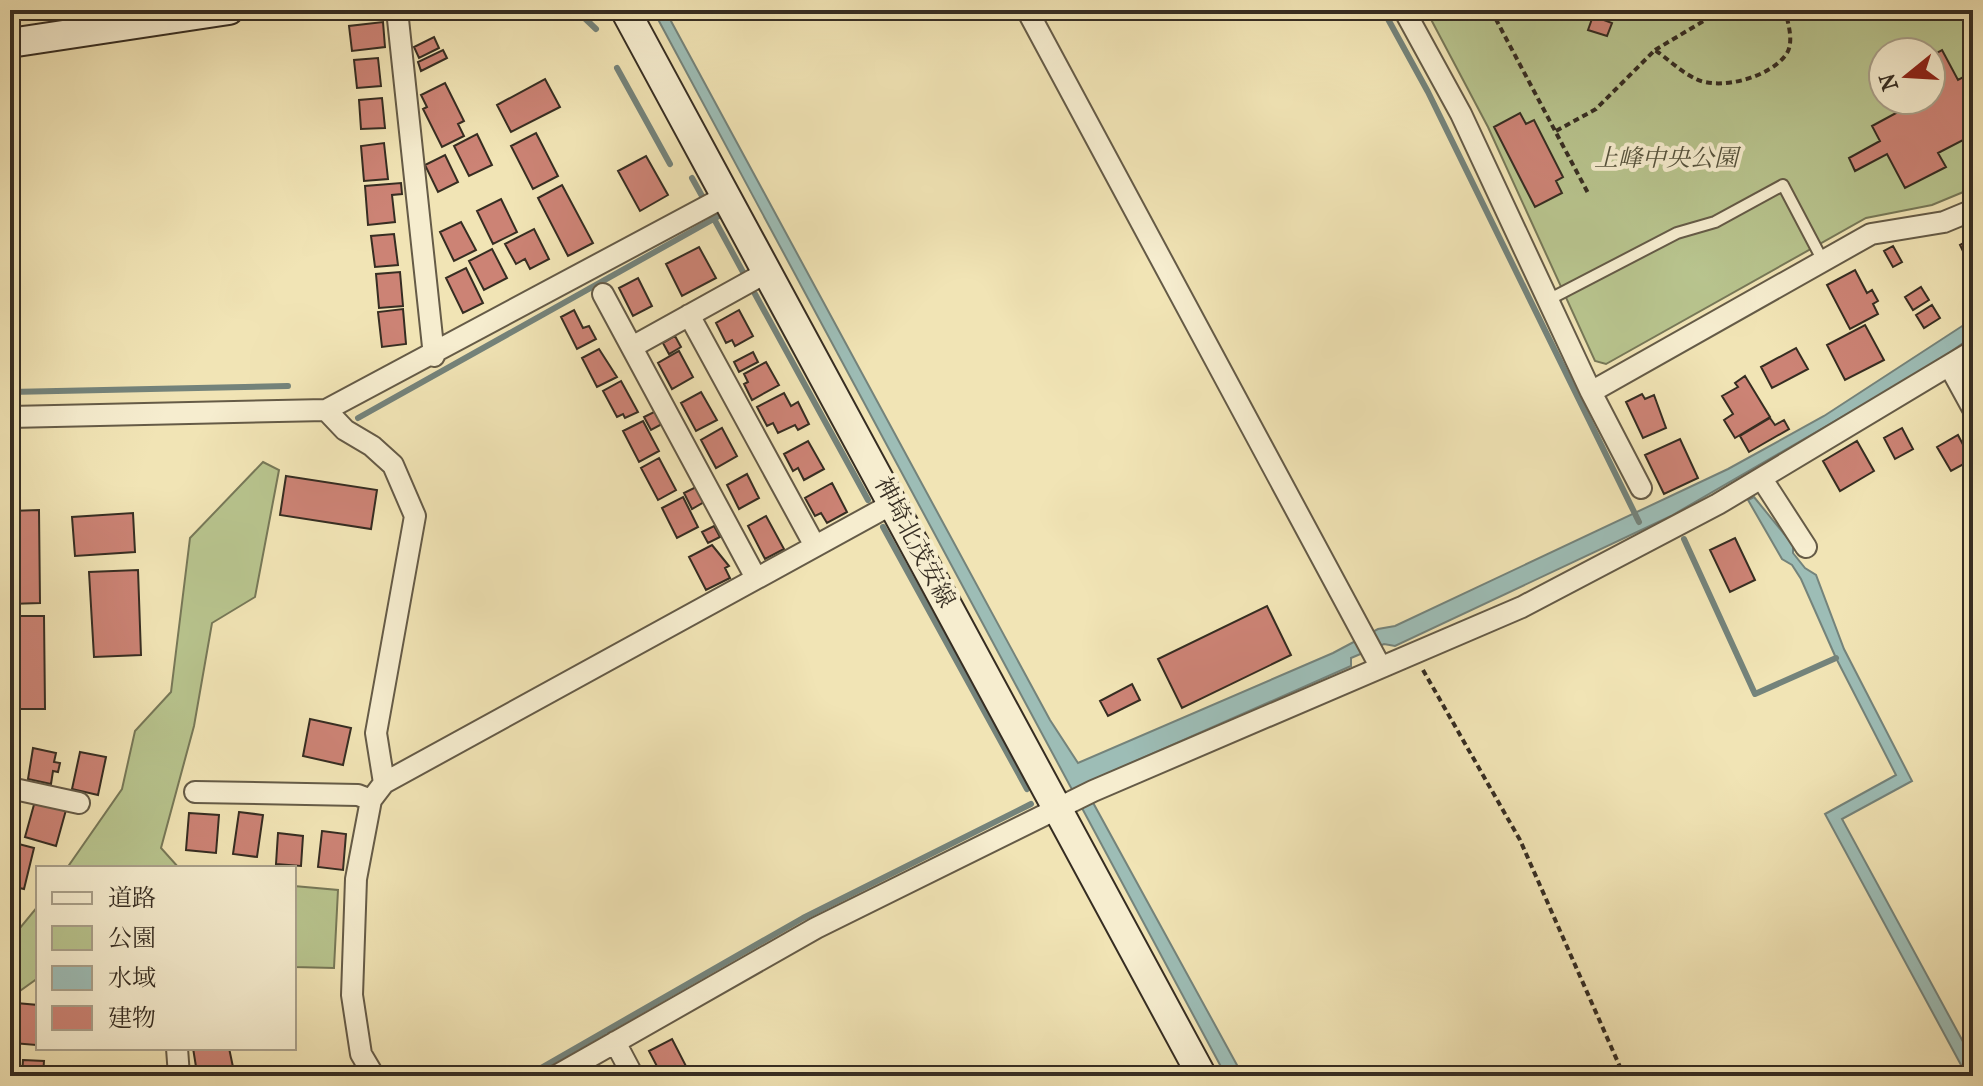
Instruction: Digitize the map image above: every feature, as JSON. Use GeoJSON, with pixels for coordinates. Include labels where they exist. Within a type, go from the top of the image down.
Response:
{"type":"FeatureCollection","features":[{"type":"Feature","properties":{"kind":"main road"},"geometry":{"type":"LineString","coordinates":[[10,43],[229,10]]}},
{"type":"Feature","properties":{"kind":"main road","name":"神埼北茂安線"},"geometry":{"type":"LineString","coordinates":[[625,10],[894,503],[1067,805],[1202,1076]]}},
{"type":"Feature","properties":{"kind":"street"},"geometry":{"type":"LineString","coordinates":[[397,10],[434,356]]}},
{"type":"Feature","properties":{"kind":"street"},"geometry":{"type":"LineString","coordinates":[[1027,10],[1380,666]]}},
{"type":"Feature","properties":{"kind":"street"},"geometry":{"type":"LineString","coordinates":[[1404,10],[1461,114],[1591,392],[1641,488]]}},
{"type":"Feature","properties":{"kind":"street"},"geometry":{"type":"LineString","coordinates":[[10,417],[326,410],[434,356],[728,195]]}},
{"type":"Feature","properties":{"kind":"street"},"geometry":{"type":"LineString","coordinates":[[1591,392],[1871,234],[1944,222],[1973,210]]}},
{"type":"Feature","properties":{"kind":"street"},"geometry":{"type":"LineString","coordinates":[[632,347],[769,271]]}},
{"type":"Feature","properties":{"kind":"street"},"geometry":{"type":"LineString","coordinates":[[603,294],[756,578]]}},
{"type":"Feature","properties":{"kind":"street"},"geometry":{"type":"LineString","coordinates":[[689,315],[815,546]]}},
{"type":"Feature","properties":{"kind":"street"},"geometry":{"type":"LineString","coordinates":[[556,1076],[816,928],[1093,791],[1522,607],[1762,479],[1973,351]]}},
{"type":"Feature","properties":{"kind":"street"},"geometry":{"type":"LineString","coordinates":[[1950,367],[1973,409]]}},
{"type":"Feature","properties":{"kind":"street"},"geometry":{"type":"LineString","coordinates":[[326,410],[345,430],[372,446],[393,465],[415,516],[376,733],[384,783]]}},
{"type":"Feature","properties":{"kind":"street"},"geometry":{"type":"LineString","coordinates":[[1762,479],[1806,547]]}},
{"type":"Feature","properties":{"kind":"street"},"geometry":{"type":"LineString","coordinates":[[374,1076],[361,1054],[352,995],[356,879],[371,800],[384,783],[894,503]]}},
{"type":"Feature","properties":{"kind":"street"},"geometry":{"type":"LineString","coordinates":[[10,788],[79,803]]}},
{"type":"Feature","properties":{"kind":"street"},"geometry":{"type":"LineString","coordinates":[[195,792],[358,795],[371,800]]}},
{"type":"Feature","properties":{"kind":"street"},"geometry":{"type":"LineString","coordinates":[[615,1042],[633,1076]]}},
{"type":"Feature","properties":{"kind":"street"},"geometry":{"type":"LineString","coordinates":[[177,1050],[179,1076]]}},
{"type":"Feature","properties":{"kind":"lane"},"geometry":{"type":"LineString","coordinates":[[1548,300],[1677,233],[1715,222],[1783,185],[1823,261]]}},
{"type":"Feature","properties":{"kind":"path"},"geometry":{"type":"LineString","coordinates":[[1491,10],[1588,193]]}},
{"type":"Feature","properties":{"kind":"path"},"geometry":{"type":"LineString","coordinates":[[1556,131],[1596,109],[1655,50],[1722,10]]}},
{"type":"Feature","properties":{"kind":"path"},"geometry":{"type":"LineString","coordinates":[[1655,50],[1697,80],[1724,84],[1762,72],[1787,53],[1791,40],[1785,10]]}},
{"type":"Feature","properties":{"kind":"path"},"geometry":{"type":"LineString","coordinates":[[1905,10],[1907,19]]}},
{"type":"Feature","properties":{"kind":"path"},"geometry":{"type":"LineString","coordinates":[[1413,653],[1520,840],[1624,1076]]}},
{"type":"Feature","properties":{"kind":"green space","name":"上峰中央公園"},"geometry":{"type":"Polygon","coordinates":[[[1426,10],[1973,10],[1973,188],[1932,205],[1866,218],[1606,364],[1595,361],[1488,127],[1426,10]]]}},
{"type":"Feature","properties":{"kind":"green space"},"geometry":{"type":"Polygon","coordinates":[[[263,462],[279,470],[255,597],[212,623],[194,726],[161,848],[177,866],[68,866],[122,789],[135,731],[171,692],[190,538],[263,462]]]}},
{"type":"Feature","properties":{"kind":"green space"},"geometry":{"type":"Polygon","coordinates":[[[296,886],[338,890],[334,968],[296,967],[296,886]]]}},
{"type":"Feature","properties":{"kind":"green space"},"geometry":{"type":"Polygon","coordinates":[[[36,908],[36,979],[10,998],[10,940],[36,908]]]}},
{"type":"Feature","properties":{"kind":"water"},"geometry":{"type":"Polygon","coordinates":[[[653,10],[665,10],[1050,720],[1078,763],[1333,653],[1378,629],[1395,626],[1728,469],[1824,416],[1973,319],[1973,336],[1932,365],[1671,516],[1395,646],[1384,644],[1351,658],[1351,666],[1086,783],[1085,788],[1243,1076],[1226,1076],[653,10]]]}},
{"type":"Feature","properties":{"kind":"water"},"geometry":{"type":"Polygon","coordinates":[[[1754,497],[1793,545],[1793,553],[1805,568],[1816,575],[1844,649],[1912,781],[1842,819],[1973,1060],[1973,1076],[1967,1076],[1825,814],[1896,775],[1836,658],[1801,579],[1792,565],[1782,559],[1748,500],[1754,497]]]}},
{"type":"Feature","properties":{"kind":"building"},"geometry":{"type":"Polygon","coordinates":[[[1593,16],[1612,23],[1607,36],[1588,30],[1593,16]]]}},
{"type":"Feature","properties":{"kind":"building"},"geometry":{"type":"Polygon","coordinates":[[[383,22],[385,47],[352,51],[349,26],[383,22]]]}},
{"type":"Feature","properties":{"kind":"building"},"geometry":{"type":"Polygon","coordinates":[[[434,37],[439,48],[419,58],[414,47],[434,37]]]}},
{"type":"Feature","properties":{"kind":"building"},"geometry":{"type":"Polygon","coordinates":[[[443,50],[447,58],[421,71],[418,62],[443,50]]]}},
{"type":"Feature","properties":{"kind":"building"},"geometry":{"type":"Polygon","coordinates":[[[378,58],[381,86],[357,88],[354,60],[378,58]]]}},
{"type":"Feature","properties":{"kind":"building"},"geometry":{"type":"Polygon","coordinates":[[[1947,59],[1958,80],[1973,72],[1973,135],[1938,153],[1946,167],[1905,188],[1887,154],[1855,171],[1849,158],[1880,141],[1872,126],[1890,116],[1947,116],[1947,59]]]}},
{"type":"Feature","properties":{"kind":"building"},"geometry":{"type":"Polygon","coordinates":[[[545,79],[560,107],[511,132],[497,105],[545,79]]]}},
{"type":"Feature","properties":{"kind":"building"},"geometry":{"type":"Polygon","coordinates":[[[445,83],[464,121],[458,124],[464,136],[442,147],[423,109],[427,107],[421,95],[445,83]]]}},
{"type":"Feature","properties":{"kind":"building"},"geometry":{"type":"Polygon","coordinates":[[[382,98],[385,128],[361,129],[359,100],[382,98]]]}},
{"type":"Feature","properties":{"kind":"building"},"geometry":{"type":"Polygon","coordinates":[[[1520,113],[1526,124],[1534,120],[1563,177],[1556,181],[1562,193],[1535,207],[1494,127],[1520,113]]]}},
{"type":"Feature","properties":{"kind":"building"},"geometry":{"type":"Polygon","coordinates":[[[536,133],[558,176],[533,189],[511,146],[536,133]]]}},
{"type":"Feature","properties":{"kind":"building"},"geometry":{"type":"Polygon","coordinates":[[[477,134],[492,165],[469,176],[454,146],[477,134]]]}},
{"type":"Feature","properties":{"kind":"building"},"geometry":{"type":"Polygon","coordinates":[[[384,143],[388,179],[364,181],[361,146],[384,143]]]}},
{"type":"Feature","properties":{"kind":"building"},"geometry":{"type":"Polygon","coordinates":[[[445,155],[458,182],[438,192],[425,165],[445,155]]]}},
{"type":"Feature","properties":{"kind":"building"},"geometry":{"type":"Polygon","coordinates":[[[646,156],[668,195],[640,211],[618,171],[646,156]]]}},
{"type":"Feature","properties":{"kind":"building"},"geometry":{"type":"Polygon","coordinates":[[[401,183],[402,194],[392,195],[395,222],[368,225],[365,186],[401,183]]]}},
{"type":"Feature","properties":{"kind":"building"},"geometry":{"type":"Polygon","coordinates":[[[562,185],[593,243],[568,256],[538,198],[562,185]]]}},
{"type":"Feature","properties":{"kind":"building"},"geometry":{"type":"Polygon","coordinates":[[[501,199],[517,232],[493,244],[477,211],[501,199]]]}},
{"type":"Feature","properties":{"kind":"building"},"geometry":{"type":"Polygon","coordinates":[[[461,222],[476,250],[454,261],[440,232],[461,222]]]}},
{"type":"Feature","properties":{"kind":"building"},"geometry":{"type":"Polygon","coordinates":[[[534,229],[549,259],[530,269],[525,259],[516,264],[505,244],[534,229]]]}},
{"type":"Feature","properties":{"kind":"building"},"geometry":{"type":"Polygon","coordinates":[[[394,234],[398,265],[375,267],[371,236],[394,234]]]}},
{"type":"Feature","properties":{"kind":"building"},"geometry":{"type":"Polygon","coordinates":[[[1973,238],[1973,272],[1960,245],[1973,238]]]}},
{"type":"Feature","properties":{"kind":"building"},"geometry":{"type":"Polygon","coordinates":[[[1893,246],[1902,262],[1893,267],[1884,251],[1893,246]]]}},
{"type":"Feature","properties":{"kind":"building"},"geometry":{"type":"Polygon","coordinates":[[[699,247],[716,278],[682,296],[666,264],[699,247]]]}},
{"type":"Feature","properties":{"kind":"building"},"geometry":{"type":"Polygon","coordinates":[[[492,249],[507,278],[484,290],[469,261],[492,249]]]}},
{"type":"Feature","properties":{"kind":"building"},"geometry":{"type":"Polygon","coordinates":[[[466,268],[483,303],[463,313],[446,278],[466,268]]]}},
{"type":"Feature","properties":{"kind":"building"},"geometry":{"type":"Polygon","coordinates":[[[1855,270],[1867,293],[1872,290],[1878,301],[1873,304],[1878,314],[1850,329],[1827,285],[1855,270]]]}},
{"type":"Feature","properties":{"kind":"building"},"geometry":{"type":"Polygon","coordinates":[[[400,272],[403,306],[379,308],[376,274],[400,272]]]}},
{"type":"Feature","properties":{"kind":"building"},"geometry":{"type":"Polygon","coordinates":[[[638,278],[652,306],[633,316],[619,288],[638,278]]]}},
{"type":"Feature","properties":{"kind":"building"},"geometry":{"type":"Polygon","coordinates":[[[1921,287],[1929,300],[1913,310],[1905,297],[1921,287]]]}},
{"type":"Feature","properties":{"kind":"building"},"geometry":{"type":"Polygon","coordinates":[[[1932,305],[1940,318],[1924,328],[1916,315],[1932,305]]]}},
{"type":"Feature","properties":{"kind":"building"},"geometry":{"type":"Polygon","coordinates":[[[403,309],[406,344],[382,347],[378,312],[403,309]]]}},
{"type":"Feature","properties":{"kind":"building"},"geometry":{"type":"Polygon","coordinates":[[[574,310],[583,328],[589,326],[596,339],[577,349],[561,317],[574,310]]]}},
{"type":"Feature","properties":{"kind":"building"},"geometry":{"type":"Polygon","coordinates":[[[739,310],[753,336],[735,346],[732,340],[726,343],[716,323],[739,310]]]}},
{"type":"Feature","properties":{"kind":"building"},"geometry":{"type":"Polygon","coordinates":[[[1865,325],[1884,360],[1845,380],[1827,345],[1865,325]]]}},
{"type":"Feature","properties":{"kind":"building"},"geometry":{"type":"Polygon","coordinates":[[[675,336],[681,347],[669,354],[663,343],[675,336]]]}},
{"type":"Feature","properties":{"kind":"building"},"geometry":{"type":"Polygon","coordinates":[[[1796,348],[1808,369],[1772,388],[1761,367],[1796,348]]]}},
{"type":"Feature","properties":{"kind":"building"},"geometry":{"type":"Polygon","coordinates":[[[599,349],[617,377],[597,387],[582,358],[599,349]]]}},
{"type":"Feature","properties":{"kind":"building"},"geometry":{"type":"Polygon","coordinates":[[[679,351],[693,377],[672,389],[658,363],[679,351]]]}},
{"type":"Feature","properties":{"kind":"building"},"geometry":{"type":"Polygon","coordinates":[[[753,352],[758,362],[739,372],[734,362],[753,352]]]}},
{"type":"Feature","properties":{"kind":"building"},"geometry":{"type":"Polygon","coordinates":[[[766,362],[779,385],[752,400],[744,384],[748,382],[744,374],[766,362]]]}},
{"type":"Feature","properties":{"kind":"building"},"geometry":{"type":"Polygon","coordinates":[[[1745,376],[1770,417],[1735,438],[1724,420],[1733,414],[1722,396],[1738,387],[1735,383],[1745,376]]]}},
{"type":"Feature","properties":{"kind":"building"},"geometry":{"type":"Polygon","coordinates":[[[621,381],[638,412],[625,418],[623,414],[617,417],[603,391],[621,381]]]}},
{"type":"Feature","properties":{"kind":"building"},"geometry":{"type":"Polygon","coordinates":[[[701,392],[717,420],[696,431],[681,403],[701,392]]]}},
{"type":"Feature","properties":{"kind":"building"},"geometry":{"type":"Polygon","coordinates":[[[784,393],[791,406],[798,402],[809,424],[798,430],[795,425],[778,433],[773,423],[767,426],[757,407],[784,393]]]}},
{"type":"Feature","properties":{"kind":"building"},"geometry":{"type":"Polygon","coordinates":[[[1642,394],[1645,399],[1654,395],[1666,428],[1643,438],[1626,402],[1642,394]]]}},
{"type":"Feature","properties":{"kind":"building"},"geometry":{"type":"Polygon","coordinates":[[[656,411],[662,424],[651,430],[644,417],[656,411]]]}},
{"type":"Feature","properties":{"kind":"building"},"geometry":{"type":"Polygon","coordinates":[[[1770,418],[1775,425],[1784,420],[1789,429],[1749,452],[1740,436],[1770,418]]]}},
{"type":"Feature","properties":{"kind":"building"},"geometry":{"type":"Polygon","coordinates":[[[643,421],[659,451],[639,462],[623,431],[643,421]]]}},
{"type":"Feature","properties":{"kind":"building"},"geometry":{"type":"Polygon","coordinates":[[[722,428],[737,456],[716,468],[701,440],[722,428]]]}},
{"type":"Feature","properties":{"kind":"building"},"geometry":{"type":"Polygon","coordinates":[[[1902,428],[1913,449],[1895,459],[1884,438],[1902,428]]]}},
{"type":"Feature","properties":{"kind":"building"},"geometry":{"type":"Polygon","coordinates":[[[1958,435],[1971,460],[1951,471],[1937,447],[1958,435]]]}},
{"type":"Feature","properties":{"kind":"building"},"geometry":{"type":"Polygon","coordinates":[[[1680,439],[1698,478],[1664,494],[1645,455],[1680,439]]]}},
{"type":"Feature","properties":{"kind":"building"},"geometry":{"type":"Polygon","coordinates":[[[808,441],[824,469],[804,480],[798,468],[793,471],[784,454],[808,441]]]}},
{"type":"Feature","properties":{"kind":"building"},"geometry":{"type":"Polygon","coordinates":[[[1857,441],[1874,471],[1840,491],[1823,461],[1857,441]]]}},
{"type":"Feature","properties":{"kind":"building"},"geometry":{"type":"Polygon","coordinates":[[[659,458],[676,490],[658,500],[641,468],[659,458]]]}},
{"type":"Feature","properties":{"kind":"building"},"geometry":{"type":"Polygon","coordinates":[[[747,474],[759,498],[739,509],[727,485],[747,474]]]}},
{"type":"Feature","properties":{"kind":"building"},"geometry":{"type":"Polygon","coordinates":[[[286,476],[377,490],[371,529],[280,515],[286,476]]]}},
{"type":"Feature","properties":{"kind":"building"},"geometry":{"type":"Polygon","coordinates":[[[832,483],[847,512],[827,523],[821,513],[815,516],[805,498],[832,483]]]}},
{"type":"Feature","properties":{"kind":"building"},"geometry":{"type":"Polygon","coordinates":[[[696,487],[704,502],[692,509],[684,493],[696,487]]]}},
{"type":"Feature","properties":{"kind":"building"},"geometry":{"type":"Polygon","coordinates":[[[683,497],[698,527],[677,538],[662,508],[683,497]]]}},
{"type":"Feature","properties":{"kind":"building"},"geometry":{"type":"Polygon","coordinates":[[[39,510],[40,603],[10,604],[10,511],[39,510]]]}},
{"type":"Feature","properties":{"kind":"building"},"geometry":{"type":"Polygon","coordinates":[[[133,513],[135,552],[75,556],[72,517],[133,513]]]}},
{"type":"Feature","properties":{"kind":"building"},"geometry":{"type":"Polygon","coordinates":[[[766,516],[784,549],[765,559],[748,526],[766,516]]]}},
{"type":"Feature","properties":{"kind":"building"},"geometry":{"type":"Polygon","coordinates":[[[714,526],[720,537],[708,543],[702,532],[714,526]]]}},
{"type":"Feature","properties":{"kind":"building"},"geometry":{"type":"Polygon","coordinates":[[[1735,538],[1755,580],[1730,592],[1710,550],[1735,538]]]}},
{"type":"Feature","properties":{"kind":"building"},"geometry":{"type":"Polygon","coordinates":[[[712,545],[729,566],[725,568],[730,578],[706,590],[689,557],[712,545]]]}},
{"type":"Feature","properties":{"kind":"building"},"geometry":{"type":"Polygon","coordinates":[[[138,570],[141,655],[94,657],[89,572],[138,570]]]}},
{"type":"Feature","properties":{"kind":"building"},"geometry":{"type":"Polygon","coordinates":[[[1267,606],[1291,655],[1182,708],[1158,659],[1267,606]]]}},
{"type":"Feature","properties":{"kind":"building"},"geometry":{"type":"Polygon","coordinates":[[[10,616],[44,616],[45,709],[10,709],[10,616]]]}},
{"type":"Feature","properties":{"kind":"building"},"geometry":{"type":"Polygon","coordinates":[[[1132,684],[1140,700],[1108,716],[1100,701],[1132,684]]]}},
{"type":"Feature","properties":{"kind":"building"},"geometry":{"type":"Polygon","coordinates":[[[310,719],[351,728],[343,765],[303,756],[310,719]]]}},
{"type":"Feature","properties":{"kind":"building"},"geometry":{"type":"Polygon","coordinates":[[[33,748],[56,753],[54,762],[60,763],[58,772],[53,771],[51,784],[28,779],[33,748]]]}},
{"type":"Feature","properties":{"kind":"building"},"geometry":{"type":"Polygon","coordinates":[[[80,752],[106,757],[98,795],[72,789],[80,752]]]}},
{"type":"Feature","properties":{"kind":"building"},"geometry":{"type":"Polygon","coordinates":[[[35,801],[66,810],[56,846],[25,837],[35,801]]]}},
{"type":"Feature","properties":{"kind":"building"},"geometry":{"type":"Polygon","coordinates":[[[239,812],[263,815],[257,857],[233,854],[239,812]]]}},
{"type":"Feature","properties":{"kind":"building"},"geometry":{"type":"Polygon","coordinates":[[[189,813],[219,815],[216,853],[186,850],[189,813]]]}},
{"type":"Feature","properties":{"kind":"building"},"geometry":{"type":"Polygon","coordinates":[[[322,831],[346,834],[343,870],[318,867],[322,831]]]}},
{"type":"Feature","properties":{"kind":"building"},"geometry":{"type":"Polygon","coordinates":[[[278,833],[303,836],[301,866],[276,864],[278,833]]]}},
{"type":"Feature","properties":{"kind":"building"},"geometry":{"type":"Polygon","coordinates":[[[11,842],[34,848],[24,889],[10,886],[11,842]]]}},
{"type":"Feature","properties":{"kind":"building"},"geometry":{"type":"Polygon","coordinates":[[[16,1003],[36,1005],[36,1045],[13,1043],[16,1003]]]}},
{"type":"Feature","properties":{"kind":"building"},"geometry":{"type":"Polygon","coordinates":[[[672,1039],[688,1070],[676,1076],[662,1076],[649,1051],[672,1039]]]}},
{"type":"Feature","properties":{"kind":"building"},"geometry":{"type":"Polygon","coordinates":[[[193,1050],[229,1050],[233,1067],[197,1073],[193,1050]]]}},
{"type":"Feature","properties":{"kind":"building"},"geometry":{"type":"Polygon","coordinates":[[[23,1060],[44,1061],[43,1076],[22,1076],[23,1060]]]}},
{"type":"Feature","properties":{"kind":"waterway"},"geometry":{"type":"LineString","coordinates":[[576,10],[596,29]]}},
{"type":"Feature","properties":{"kind":"waterway"},"geometry":{"type":"LineString","coordinates":[[1383,10],[1428,92],[1639,522]]}},
{"type":"Feature","properties":{"kind":"waterway"},"geometry":{"type":"LineString","coordinates":[[617,68],[670,164]]}},
{"type":"Feature","properties":{"kind":"waterway"},"geometry":{"type":"LineString","coordinates":[[692,178],[702,196]]}},
{"type":"Feature","properties":{"kind":"waterway"},"geometry":{"type":"LineString","coordinates":[[358,418],[719,216]]}},
{"type":"Feature","properties":{"kind":"waterway"},"geometry":{"type":"LineString","coordinates":[[713,217],[743,272]]}},
{"type":"Feature","properties":{"kind":"waterway"},"geometry":{"type":"LineString","coordinates":[[755,294],[868,500]]}},
{"type":"Feature","properties":{"kind":"waterway"},"geometry":{"type":"LineString","coordinates":[[10,392],[288,386]]}},
{"type":"Feature","properties":{"kind":"waterway"},"geometry":{"type":"LineString","coordinates":[[883,527],[1027,789]]}},
{"type":"Feature","properties":{"kind":"waterway"},"geometry":{"type":"LineString","coordinates":[[1684,539],[1755,694],[1836,658]]}},
{"type":"Feature","properties":{"kind":"waterway"},"geometry":{"type":"LineString","coordinates":[[527,1076],[803,918],[1031,804]]}}]}
